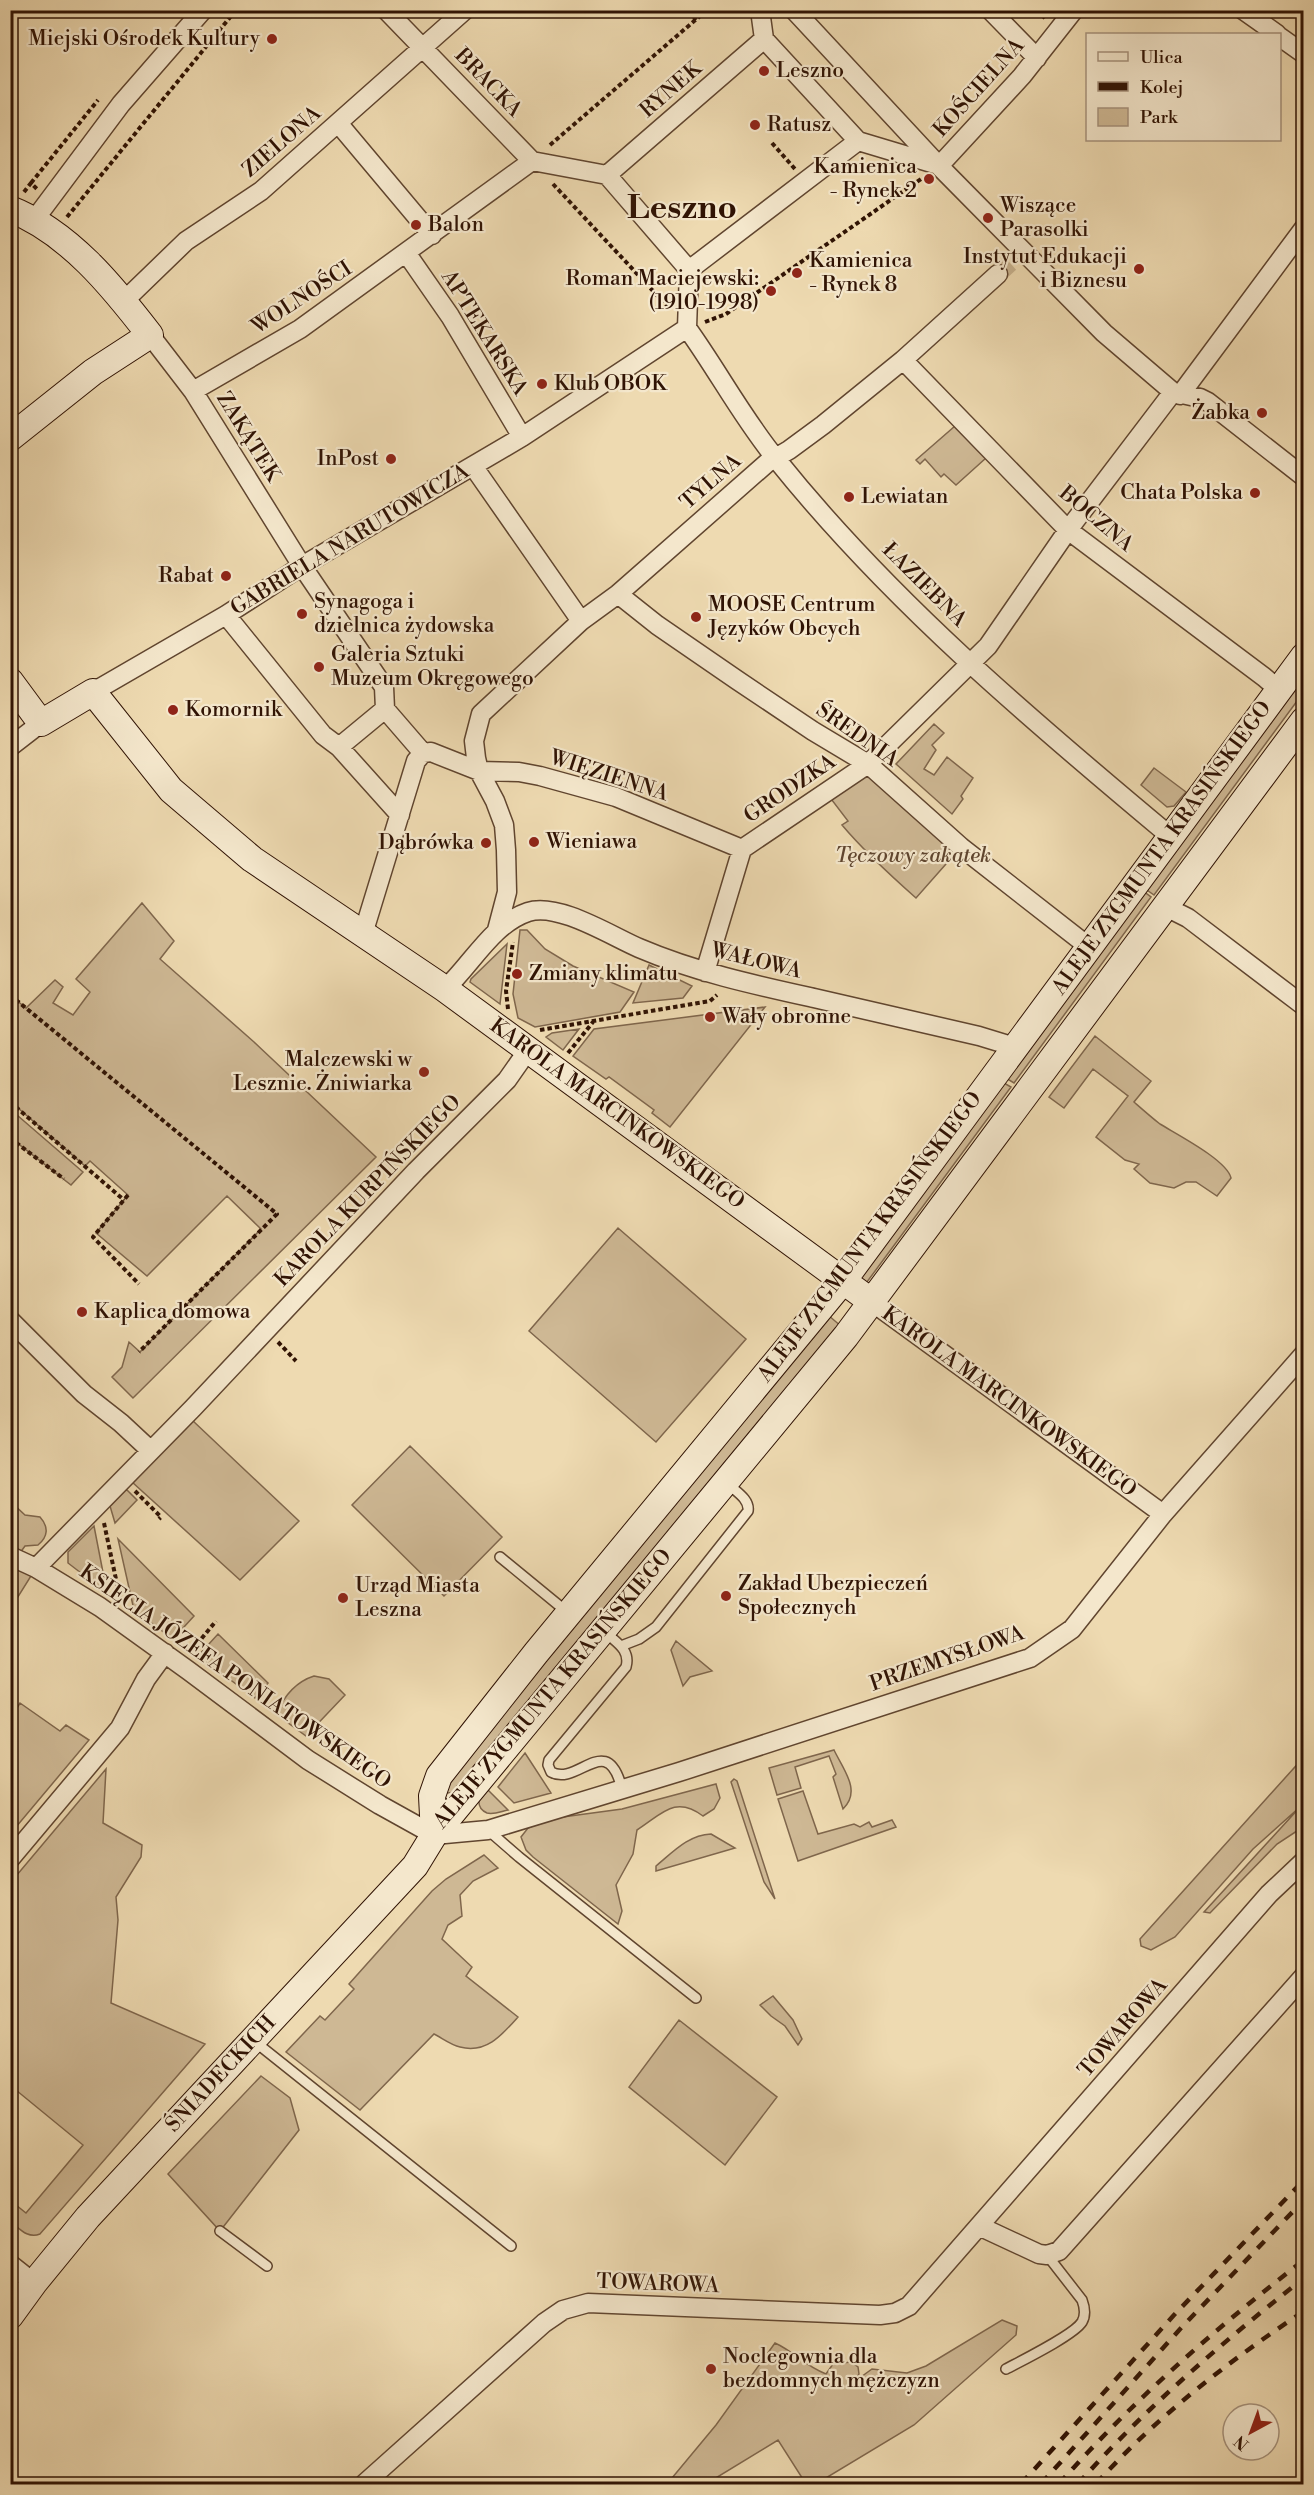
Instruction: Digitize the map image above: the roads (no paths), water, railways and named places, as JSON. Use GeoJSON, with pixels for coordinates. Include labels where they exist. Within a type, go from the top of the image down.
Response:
{"type":"FeatureCollection","features":[{"type":"Feature","properties":{"kind":"street"},"geometry":{"type":"LineString","coordinates":[[41,209],[121,104],[202,10]]}},
{"type":"Feature","properties":{"kind":"street","name":"BRACKA"},"geometry":{"type":"LineString","coordinates":[[386,10],[532,161]]}},
{"type":"Feature","properties":{"kind":"street","name":"ZIELONA"},"geometry":{"type":"LineString","coordinates":[[124,301],[186,241],[261,191],[424,49],[465,10]]}},
{"type":"Feature","properties":{"kind":"street"},"geometry":{"type":"LineString","coordinates":[[760,10],[764,39],[858,141],[939,166]]}},
{"type":"Feature","properties":{"kind":"street"},"geometry":{"type":"LineString","coordinates":[[794,10],[939,166],[1010,263],[1104,333],[1177,393],[1195,396],[1208,402],[1304,477]]}},
{"type":"Feature","properties":{"kind":"street"},"geometry":{"type":"LineString","coordinates":[[990,10],[1037,58]]}},
{"type":"Feature","properties":{"kind":"street","name":"KOŚCIELNA"},"geometry":{"type":"LineString","coordinates":[[939,166],[1022,76],[1074,10]]}},
{"type":"Feature","properties":{"kind":"street"},"geometry":{"type":"LineString","coordinates":[[1243,10],[1274,33]]}},
{"type":"Feature","properties":{"kind":"street"},"geometry":{"type":"LineString","coordinates":[[1281,38],[1304,54]]}},
{"type":"Feature","properties":{"kind":"street","name":"RYNEK"},"geometry":{"type":"LineString","coordinates":[[607,175],[764,39]]}},
{"type":"Feature","properties":{"kind":"street"},"geometry":{"type":"LineString","coordinates":[[338,123],[432,235]]}},
{"type":"Feature","properties":{"kind":"street"},"geometry":{"type":"LineString","coordinates":[[689,270],[858,141]]}},
{"type":"Feature","properties":{"kind":"street"},"geometry":{"type":"LineString","coordinates":[[532,161],[607,175],[689,270],[687,328]]}},
{"type":"Feature","properties":{"kind":"street","name":"WOLNOŚCI"},"geometry":{"type":"LineString","coordinates":[[193,391],[300,329],[407,254],[532,161]]}},
{"type":"Feature","properties":{"kind":"street"},"geometry":{"type":"LineString","coordinates":[[10,438],[93,372],[150,335],[111,284],[91,266],[41,209],[15,203]]}},
{"type":"Feature","properties":{"kind":"street","name":"GRODZKA"},"geometry":{"type":"LineString","coordinates":[[705,972],[742,849],[868,764],[988,646],[1068,530],[1158,412],[1207,361],[1304,228]]}},
{"type":"Feature","properties":{"kind":"street","name":"APTEKARSKA"},"geometry":{"type":"LineString","coordinates":[[407,254],[462,333],[522,437]]}},
{"type":"Feature","properties":{"kind":"street","name":"TYLNA"},"geometry":{"type":"LineString","coordinates":[[474,741],[482,714],[581,621],[618,594],[775,458],[823,425],[903,360],[1010,263]]}},
{"type":"Feature","properties":{"kind":"street","name":"GABRIELA NARUTOWICZA"},"geometry":{"type":"LineString","coordinates":[[10,747],[41,723],[522,437],[687,328]]}},
{"type":"Feature","properties":{"kind":"street","name":"ŁAZIEBNA"},"geometry":{"type":"LineString","coordinates":[[687,328],[775,458],[904,600],[997,688],[1170,836]]}},
{"type":"Feature","properties":{"kind":"street","name":"ZAKĄTEK"},"geometry":{"type":"LineString","coordinates":[[150,335],[193,391],[302,566],[384,687],[385,709]]}},
{"type":"Feature","properties":{"kind":"street","name":"BOCZNA"},"geometry":{"type":"LineString","coordinates":[[903,360],[1068,530],[1264,677],[1278,690]]}},
{"type":"Feature","properties":{"kind":"street"},"geometry":{"type":"LineString","coordinates":[[473,466],[581,621]]}},
{"type":"Feature","properties":{"kind":"street","name":"ŚREDNIA"},"geometry":{"type":"LineString","coordinates":[[618,594],[657,625],[737,680],[813,731],[868,764],[956,842],[1089,947]]}},
{"type":"Feature","properties":{"kind":"street"},"geometry":{"type":"LineString","coordinates":[[226,615],[322,735],[339,747],[400,815]]}},
{"type":"Feature","properties":{"kind":"street","name":"ALEJE ZYGMUNTA KRASIŃSKIEGO"},"geometry":{"type":"LineString","coordinates":[[434,1835],[432,1797],[439,1776],[569,1613],[843,1281],[1304,656]]}},
{"type":"Feature","properties":{"kind":"street"},"geometry":{"type":"LineString","coordinates":[[10,681],[41,723]]}},
{"type":"Feature","properties":{"kind":"street","name":"KAROLA MARCINKOWSKIEGO"},"geometry":{"type":"LineString","coordinates":[[93,692],[171,790],[252,859],[445,989],[529,1041],[843,1281],[1163,1514]]}},
{"type":"Feature","properties":{"kind":"street"},"geometry":{"type":"LineString","coordinates":[[339,747],[385,709],[423,753],[416,761],[363,934]]}},
{"type":"Feature","properties":{"kind":"street","name":"ALEJE ZYGMUNTA KRASIŃSKIEGO"},"geometry":{"type":"LineString","coordinates":[[434,1835],[872,1302],[1304,720]]}},
{"type":"Feature","properties":{"kind":"street","name":"WAŁOWA"},"geometry":{"type":"LineString","coordinates":[[474,741],[479,771],[495,801],[504,825],[507,892],[497,930]]}},
{"type":"Feature","properties":{"kind":"street","name":"WIĘZIENNA"},"geometry":{"type":"LineString","coordinates":[[423,753],[431,752],[479,771],[519,772],[571,783],[616,797],[742,849]]}},
{"type":"Feature","properties":{"kind":"street"},"geometry":{"type":"LineString","coordinates":[[1135,884],[1166,907],[1188,918],[1304,1006]]}},
{"type":"Feature","properties":{"kind":"street","name":"WAŁOWA"},"geometry":{"type":"LineString","coordinates":[[445,989],[463,972],[497,930],[529,912],[553,911],[640,948],[705,972],[979,1036],[1015,1047]]}},
{"type":"Feature","properties":{"kind":"street","name":"KAROLA KURPIŃSKIEGO"},"geometry":{"type":"LineString","coordinates":[[36,1568],[507,1080],[529,1041]]}},
{"type":"Feature","properties":{"kind":"street"},"geometry":{"type":"LineString","coordinates":[[991,1079],[1021,1100]]}},
{"type":"Feature","properties":{"kind":"street"},"geometry":{"type":"LineString","coordinates":[[10,1320],[84,1394],[122,1423],[150,1450]]}},
{"type":"Feature","properties":{"kind":"street","name":"PRZEMYSŁOWA"},"geometry":{"type":"LineString","coordinates":[[434,1835],[488,1830],[1030,1658],[1072,1629],[1163,1514],[1304,1354]]}},
{"type":"Feature","properties":{"kind":"street","name":"KSIĘCIA JÓZEFA PONIATOWSKIEGO"},"geometry":{"type":"LineString","coordinates":[[12,1560],[36,1568],[126,1625],[308,1760],[380,1805],[434,1835]]}},
{"type":"Feature","properties":{"kind":"street"},"geometry":{"type":"LineString","coordinates":[[10,1859],[120,1728],[146,1679],[165,1653]]}},
{"type":"Feature","properties":{"kind":"street","name":"ŚNIADECKICH"},"geometry":{"type":"LineString","coordinates":[[10,2316],[88,2217],[416,1866],[434,1835]]}},
{"type":"Feature","properties":{"kind":"street","name":"TOWAROWA"},"geometry":{"type":"LineString","coordinates":[[364,2484],[544,2323],[563,2310],[588,2303],[880,2315],[895,2313],[909,2306],[981,2227],[1262,1902],[1304,1861]]}},
{"type":"Feature","properties":{"kind":"street"},"geometry":{"type":"LineString","coordinates":[[981,2227],[1039,2254],[1047,2255],[1059,2251],[1304,1976]]}},
{"type":"Feature","properties":{"kind":"street"},"geometry":{"type":"LineString","coordinates":[[10,2264],[34,2283]]}},
{"type":"Feature","properties":{"kind":"lane"},"geometry":{"type":"LineString","coordinates":[[621,1646],[639,1639],[656,1627],[749,1509],[746,1501],[725,1482]]}},
{"type":"Feature","properties":{"kind":"lane"},"geometry":{"type":"LineString","coordinates":[[500,1557],[569,1613]]}},
{"type":"Feature","properties":{"kind":"lane"},"geometry":{"type":"LineString","coordinates":[[602,1630],[621,1646],[627,1656],[626,1667],[549,1760],[548,1765],[551,1772],[559,1775],[598,1762],[608,1763],[616,1769],[622,1789]]}},
{"type":"Feature","properties":{"kind":"lane"},"geometry":{"type":"LineString","coordinates":[[488,1830],[696,1998]]}},
{"type":"Feature","properties":{"kind":"lane"},"geometry":{"type":"LineString","coordinates":[[252,2040],[511,2246]]}},
{"type":"Feature","properties":{"kind":"lane"},"geometry":{"type":"LineString","coordinates":[[220,2231],[267,2266]]}},
{"type":"Feature","properties":{"kind":"lane"},"geometry":{"type":"LineString","coordinates":[[1006,2369],[1071,2332],[1082,2322],[1084,2307],[1082,2300],[1047,2255]]}},
{"type":"Feature","properties":{"kind":"tunnel"},"geometry":{"type":"LineString","coordinates":[[998,274],[1010,263]]}},
{"type":"Feature","properties":{"kind":"railway"},"geometry":{"type":"LineString","coordinates":[[1021,2484],[1174,2315],[1304,2180]]}},
{"type":"Feature","properties":{"kind":"railway"},"geometry":{"type":"LineString","coordinates":[[1041,2484],[1181,2328],[1304,2200]]}},
{"type":"Feature","properties":{"kind":"railway"},"geometry":{"type":"LineString","coordinates":[[1059,2484],[1087,2453],[1176,2366],[1304,2260]]}},
{"type":"Feature","properties":{"kind":"railway"},"geometry":{"type":"LineString","coordinates":[[1078,2484],[1130,2429],[1186,2376],[1304,2278]]}},
{"type":"Feature","properties":{"kind":"railway"},"geometry":{"type":"LineString","coordinates":[[1096,2484],[1143,2436],[1194,2391],[1304,2311]]}},
{"type":"Feature","properties":{"kind":"place","name":"Miejski Ośrodek Kultury"},"geometry":{"type":"Point","coordinates":[272,39]}},
{"type":"Feature","properties":{"kind":"place","name":"Leszno"},"geometry":{"type":"Point","coordinates":[764,71]}},
{"type":"Feature","properties":{"kind":"place","name":"Ratusz"},"geometry":{"type":"Point","coordinates":[755,125]}},
{"type":"Feature","properties":{"kind":"place","name":"Kamienica - Rynek 2"},"geometry":{"type":"Point","coordinates":[929,179]}},
{"type":"Feature","properties":{"kind":"place","name":"Wiszące Parasolki"},"geometry":{"type":"Point","coordinates":[988,218]}},
{"type":"Feature","properties":{"kind":"place","name":"Balon"},"geometry":{"type":"Point","coordinates":[416,225]}},
{"type":"Feature","properties":{"kind":"place","name":"Instytut Edukacji i Biznesu"},"geometry":{"type":"Point","coordinates":[1139,269]}},
{"type":"Feature","properties":{"kind":"place","name":"Kamienica - Rynek 8"},"geometry":{"type":"Point","coordinates":[797,273]}},
{"type":"Feature","properties":{"kind":"place","name":"Roman Maciejewski: (1910-1998)"},"geometry":{"type":"Point","coordinates":[771,291]}},
{"type":"Feature","properties":{"kind":"place","name":"Klub OBOK"},"geometry":{"type":"Point","coordinates":[542,384]}},
{"type":"Feature","properties":{"kind":"place","name":"Żabka"},"geometry":{"type":"Point","coordinates":[1262,413]}},
{"type":"Feature","properties":{"kind":"place","name":"InPost"},"geometry":{"type":"Point","coordinates":[391,459]}},
{"type":"Feature","properties":{"kind":"place","name":"Chata Polska"},"geometry":{"type":"Point","coordinates":[1255,493]}},
{"type":"Feature","properties":{"kind":"place","name":"Lewiatan"},"geometry":{"type":"Point","coordinates":[849,497]}},
{"type":"Feature","properties":{"kind":"place","name":"Rabat"},"geometry":{"type":"Point","coordinates":[226,576]}},
{"type":"Feature","properties":{"kind":"place","name":"Synagoga i dzielnica żydowska"},"geometry":{"type":"Point","coordinates":[302,614]}},
{"type":"Feature","properties":{"kind":"place","name":"MOOSE Centrum Języków Obcych"},"geometry":{"type":"Point","coordinates":[696,617]}},
{"type":"Feature","properties":{"kind":"place","name":"Galeria Sztuki Muzeum Okręgowego"},"geometry":{"type":"Point","coordinates":[319,667]}},
{"type":"Feature","properties":{"kind":"place","name":"Komornik"},"geometry":{"type":"Point","coordinates":[173,710]}},
{"type":"Feature","properties":{"kind":"place","name":"Wieniawa"},"geometry":{"type":"Point","coordinates":[534,842]}},
{"type":"Feature","properties":{"kind":"place","name":"Dąbrówka"},"geometry":{"type":"Point","coordinates":[486,843]}},
{"type":"Feature","properties":{"kind":"place","name":"Zmiany klimatu"},"geometry":{"type":"Point","coordinates":[517,974]}},
{"type":"Feature","properties":{"kind":"place","name":"Wały obronne"},"geometry":{"type":"Point","coordinates":[710,1017]}},
{"type":"Feature","properties":{"kind":"place","name":"Malczewski w Lesznie. Żniwiarka"},"geometry":{"type":"Point","coordinates":[424,1072]}},
{"type":"Feature","properties":{"kind":"place","name":"Kaplica domowa"},"geometry":{"type":"Point","coordinates":[82,1312]}},
{"type":"Feature","properties":{"kind":"place","name":"Zakład Ubezpieczeń Społecznych"},"geometry":{"type":"Point","coordinates":[726,1596]}},
{"type":"Feature","properties":{"kind":"place","name":"Urząd Miasta Leszna"},"geometry":{"type":"Point","coordinates":[343,1598]}},
{"type":"Feature","properties":{"kind":"place","name":"Noclegownia dla bezdomnych mężczyzn"},"geometry":{"type":"Point","coordinates":[711,2369]}},
{"type":"Feature","properties":{"kind":"district","name":"Leszno"},"geometry":{"type":"Point","coordinates":[682,208]}},
{"type":"Feature","properties":{"kind":"park label","name":"Tęczowy zakątek"},"geometry":{"type":"Point","coordinates":[913,856]}}]}
